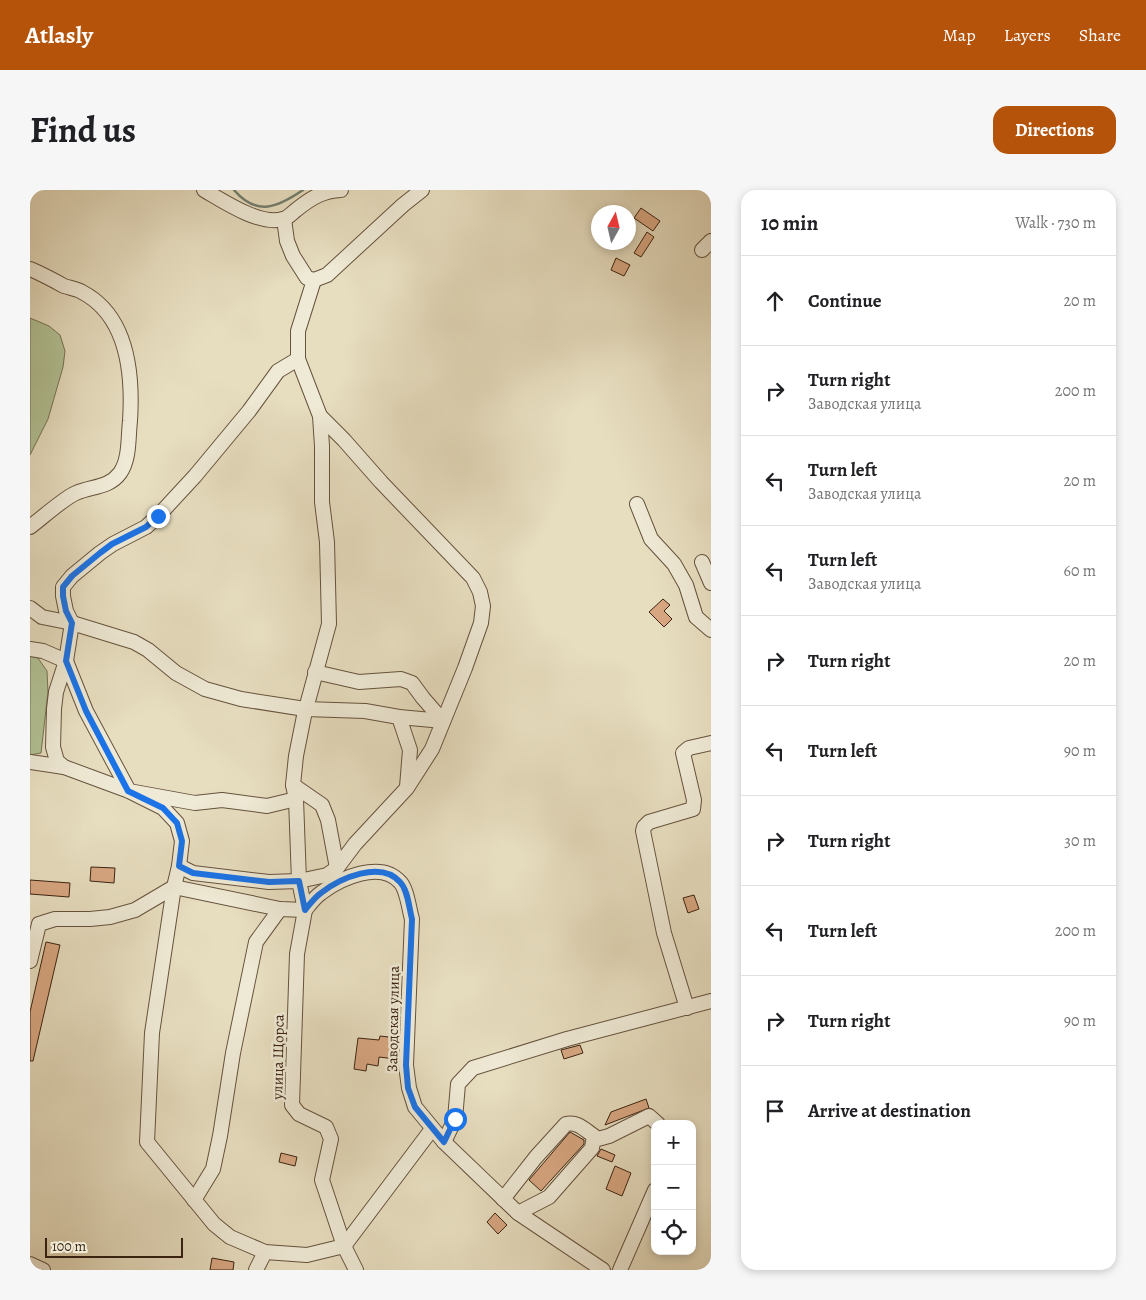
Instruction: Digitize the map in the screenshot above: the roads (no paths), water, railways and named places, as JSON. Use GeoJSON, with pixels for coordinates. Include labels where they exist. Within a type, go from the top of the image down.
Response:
{"type":"FeatureCollection","features":[{"type":"Feature","properties":{"kind":"street"},"geometry":{"type":"LineString","coordinates":[[204,190],[230,206],[271,220],[284,219],[327,191],[341,190]]}},
{"type":"Feature","properties":{"kind":"street"},"geometry":{"type":"LineString","coordinates":[[284,219],[287,241],[293,256],[308,278],[314,280],[328,275],[403,205],[422,190]]}},
{"type":"Feature","properties":{"kind":"street"},"geometry":{"type":"LineString","coordinates":[[30,269],[82,292],[94,300],[111,317],[121,338],[129,368],[131,398],[127,452],[121,472],[111,483],[75,493],[30,527]]}},
{"type":"Feature","properties":{"kind":"street"},"geometry":{"type":"LineString","coordinates":[[30,962],[35,922],[55,919],[110,917],[135,910],[174,887],[280,909],[305,910],[299,881],[296,800],[293,785],[296,756],[305,709],[329,624],[327,542],[322,502],[320,416],[298,359],[298,331],[314,280]]}},
{"type":"Feature","properties":{"kind":"street"},"geometry":{"type":"LineString","coordinates":[[298,359],[278,371],[249,411],[195,476],[158,516],[146,527],[112,544],[72,576],[63,587],[66,611],[72,623],[66,661],[56,692],[53,727],[54,747],[57,762],[128,791],[163,808],[177,823],[182,841],[152,1033],[147,1142],[214,1224],[230,1237],[266,1252],[307,1255],[344,1246],[432,1129]]}},
{"type":"Feature","properties":{"kind":"street"},"geometry":{"type":"LineString","coordinates":[[179,866],[193,873],[269,882],[299,881],[327,875],[337,868],[355,844],[407,788],[432,749],[466,668],[482,623],[484,606],[473,578],[320,416]]}},
{"type":"Feature","properties":{"kind":"street"},"geometry":{"type":"LineString","coordinates":[[637,504],[651,538],[674,564],[686,586],[696,617],[711,630]]}},
{"type":"Feature","properties":{"kind":"street"},"geometry":{"type":"LineString","coordinates":[[702,562],[711,583]]}},
{"type":"Feature","properties":{"kind":"street"},"geometry":{"type":"LineString","coordinates":[[30,608],[42,617],[72,623],[134,642],[148,650],[176,673],[204,689],[241,699],[305,709],[365,711],[399,717],[443,721]]}},
{"type":"Feature","properties":{"kind":"street"},"geometry":{"type":"LineString","coordinates":[[30,649],[43,651],[66,661],[86,711],[128,791]]}},
{"type":"Feature","properties":{"kind":"street"},"geometry":{"type":"LineString","coordinates":[[315,672],[359,682],[401,679],[412,683],[443,721]]}},
{"type":"Feature","properties":{"kind":"street"},"geometry":{"type":"LineString","coordinates":[[399,717],[410,750],[407,788]]}},
{"type":"Feature","properties":{"kind":"street"},"geometry":{"type":"LineString","coordinates":[[687,1008],[664,933],[643,831],[649,822],[693,809],[694,800],[683,753],[688,748],[711,742]]}},
{"type":"Feature","properties":{"kind":"street"},"geometry":{"type":"LineString","coordinates":[[30,762],[64,766]]}},
{"type":"Feature","properties":{"kind":"street"},"geometry":{"type":"LineString","coordinates":[[293,785],[322,805],[328,820],[337,868]]}},
{"type":"Feature","properties":{"kind":"street"},"geometry":{"type":"LineString","coordinates":[[128,791],[194,803],[222,800],[267,806],[296,800]]}},
{"type":"Feature","properties":{"kind":"street","name":"Заводская улица"},"geometry":{"type":"LineString","coordinates":[[305,910],[320,894],[337,882],[372,871],[389,874],[401,882],[412,919],[406,1065],[408,1088],[415,1107],[444,1142],[518,1213],[603,1270]]}},
{"type":"Feature","properties":{"kind":"street"},"geometry":{"type":"LineString","coordinates":[[194,1200],[213,1169],[233,1053],[256,942],[280,909]]}},
{"type":"Feature","properties":{"kind":"street","name":"улица Щорса"},"geometry":{"type":"LineString","coordinates":[[305,910],[297,954],[292,1105],[299,1114],[326,1127],[331,1138],[322,1180],[344,1246],[356,1270]]}},
{"type":"Feature","properties":{"kind":"street"},"geometry":{"type":"LineString","coordinates":[[444,1142],[455,1119],[458,1084],[473,1068],[567,1039],[711,1001]]}},
{"type":"Feature","properties":{"kind":"street"},"geometry":{"type":"LineString","coordinates":[[594,1140],[609,1136],[649,1116],[654,1120]]}},
{"type":"Feature","properties":{"kind":"street"},"geometry":{"type":"LineString","coordinates":[[503,1199],[536,1157],[566,1124],[571,1122],[576,1124],[594,1136],[592,1148],[549,1197],[518,1213]]}},
{"type":"Feature","properties":{"kind":"street"},"geometry":{"type":"LineString","coordinates":[[620,1270],[651,1199]]}},
{"type":"Feature","properties":{"kind":"street"},"geometry":{"type":"LineString","coordinates":[[256,1270],[266,1252]]}},
{"type":"Feature","properties":{"kind":"street"},"geometry":{"type":"LineString","coordinates":[[30,1264],[43,1270]]}},
{"type":"Feature","properties":{"kind":"waterway"},"geometry":{"type":"LineString","coordinates":[[234,190],[251,204],[259,206],[276,205],[303,190]]}}]}
